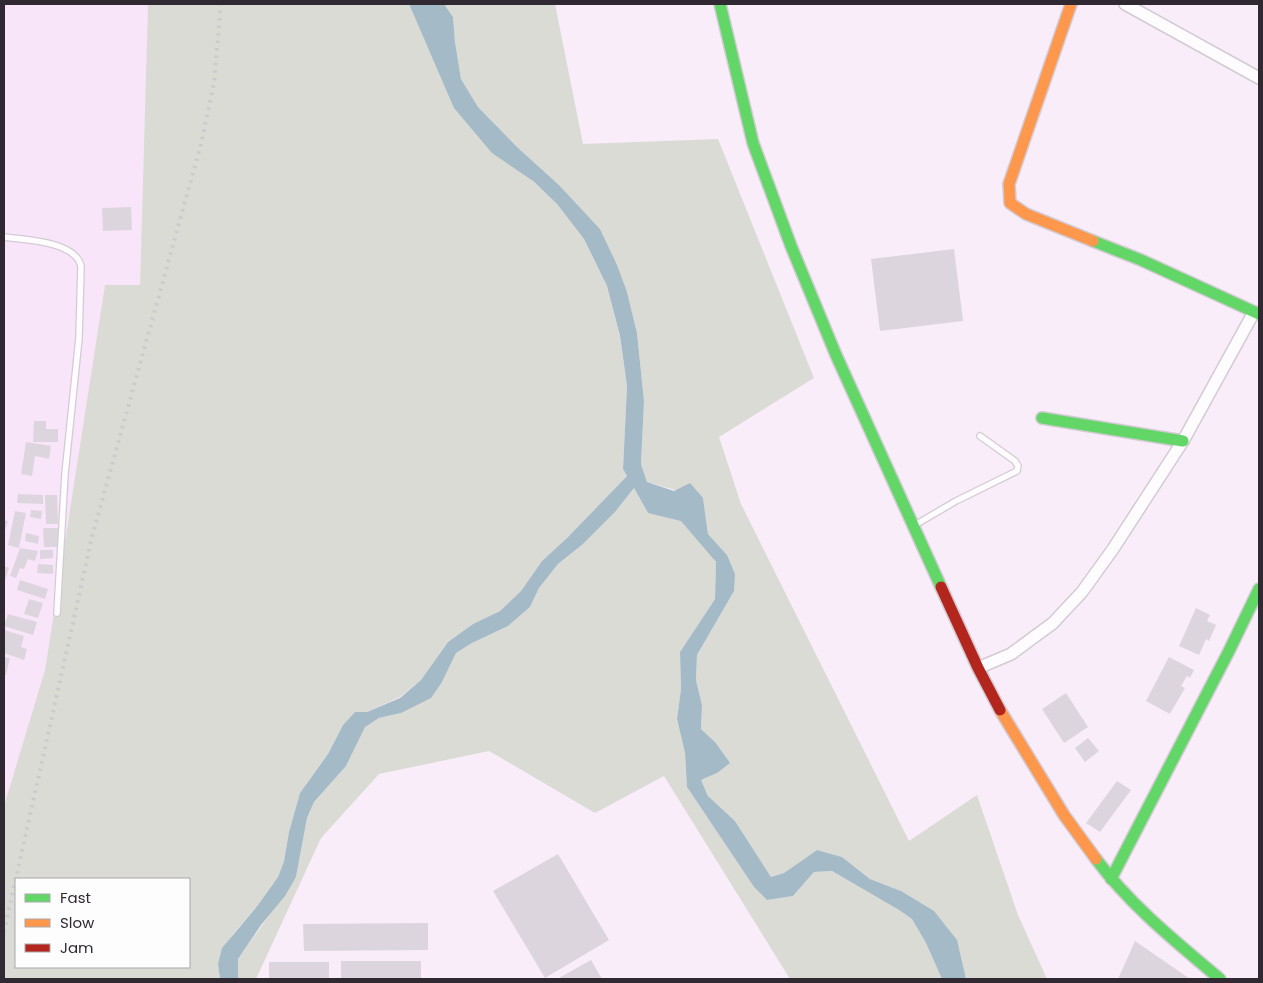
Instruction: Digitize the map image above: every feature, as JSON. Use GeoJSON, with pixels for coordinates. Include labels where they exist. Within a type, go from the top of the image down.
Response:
{"type":"FeatureCollection","features":[{"type":"Feature","properties":{"kind":"street"},"geometry":{"type":"LineString","coordinates":[[720,4],[753,143],[787,237],[836,355],[978,668],[1009,726],[1059,807],[1111,879],[1166,934],[1220,979]]}},
{"type":"Feature","properties":{"kind":"street"},"geometry":{"type":"LineString","coordinates":[[978,668],[1011,654],[1054,623],[1082,592],[1113,549],[1183,441],[1257,313],[1141,260],[1026,214],[1010,203],[1009,184],[1071,4]]}},
{"type":"Feature","properties":{"kind":"street"},"geometry":{"type":"LineString","coordinates":[[1125,4],[1141,11],[1259,78]]}},
{"type":"Feature","properties":{"kind":"street"},"geometry":{"type":"LineString","coordinates":[[1042,418],[1183,441]]}},
{"type":"Feature","properties":{"kind":"street"},"geometry":{"type":"LineString","coordinates":[[1111,879],[1229,652],[1259,589]]}},
{"type":"Feature","properties":{"kind":"lane"},"geometry":{"type":"LineString","coordinates":[[4,236],[61,246],[76,255],[80,260],[81,266],[78,338],[65,474],[57,613]]}},
{"type":"Feature","properties":{"kind":"lane"},"geometry":{"type":"LineString","coordinates":[[913,526],[956,500],[1017,471],[1018,466],[1015,461],[980,436]]}},
{"type":"Feature","properties":{"kind":"shaded area"},"geometry":{"type":"Polygon","coordinates":[[[4,4],[148,4],[140,285],[105,285],[45,670],[4,806],[4,4]]]}},
{"type":"Feature","properties":{"kind":"shaded area"},"geometry":{"type":"Polygon","coordinates":[[[148,4],[409,4],[455,108],[557,204],[584,239],[607,286],[620,337],[627,386],[623,469],[627,476],[542,561],[521,591],[500,611],[473,624],[448,642],[421,680],[400,697],[367,712],[355,712],[343,725],[328,754],[300,793],[289,832],[284,861],[278,877],[258,905],[232,935],[218,964],[220,979],[4,979],[4,806],[45,670],[105,285],[140,285],[148,4]]]}},
{"type":"Feature","properties":{"kind":"shaded area"},"geometry":{"type":"Polygon","coordinates":[[[444,4],[555,4],[583,144],[718,139],[814,378],[719,437],[741,504],[909,841],[977,795],[1018,915],[1047,979],[966,979],[901,891],[870,879],[842,857],[817,850],[784,873],[771,877],[735,821],[708,796],[701,780],[717,773],[715,742],[701,729],[702,705],[696,680],[697,655],[734,591],[727,555],[708,534],[703,498],[647,482],[641,464],[644,401],[637,333],[627,292],[600,229],[559,185],[517,147],[478,107],[461,79],[453,17],[444,4]]]}},
{"type":"Feature","properties":{"kind":"shaded area"},"geometry":{"type":"Polygon","coordinates":[[[634,488],[648,513],[681,520],[716,562],[715,599],[680,652],[681,689],[677,719],[685,753],[687,787],[754,887],[767,900],[793,896],[814,872],[832,871],[912,919],[926,943],[942,979],[790,979],[664,776],[595,813],[489,751],[379,774],[321,838],[256,979],[238,979],[238,959],[296,877],[307,818],[314,802],[346,766],[365,726],[379,718],[401,713],[442,682],[456,653],[472,643],[508,626],[530,607],[539,588],[558,564],[583,544],[615,512],[634,488]]]}},
{"type":"Feature","properties":{"kind":"water"},"geometry":{"type":"Polygon","coordinates":[[[409,4],[444,4],[453,17],[461,79],[478,107],[517,147],[559,185],[600,229],[627,292],[637,333],[644,401],[641,464],[647,482],[674,491],[690,483],[703,498],[708,534],[727,555],[735,574],[734,591],[697,655],[696,680],[702,705],[701,729],[715,742],[730,763],[717,773],[701,780],[708,796],[735,821],[771,877],[784,873],[817,850],[842,857],[870,879],[901,891],[934,911],[957,940],[966,979],[942,979],[926,943],[912,919],[832,871],[814,872],[793,896],[767,900],[754,887],[687,787],[685,753],[677,719],[681,689],[680,652],[715,599],[716,562],[681,521],[648,513],[634,488],[615,512],[583,544],[558,564],[539,588],[530,607],[508,626],[472,643],[456,653],[442,682],[431,698],[401,713],[379,718],[365,727],[346,766],[314,802],[307,818],[296,877],[285,896],[261,925],[238,959],[238,979],[220,979],[218,964],[222,948],[258,905],[278,877],[284,861],[289,832],[300,793],[328,754],[343,725],[355,712],[367,712],[400,698],[421,680],[448,642],[473,624],[500,611],[521,591],[542,561],[627,476],[623,469],[627,386],[620,336],[607,286],[584,239],[557,204],[533,181],[492,153],[454,108],[409,4]]]}},
{"type":"Feature","properties":{"kind":"building"},"geometry":{"type":"Polygon","coordinates":[[[131,207],[132,230],[103,231],[102,208],[131,207]]]}},
{"type":"Feature","properties":{"kind":"building"},"geometry":{"type":"Polygon","coordinates":[[[954,249],[963,321],[880,331],[871,259],[954,249]]]}},
{"type":"Feature","properties":{"kind":"building"},"geometry":{"type":"Polygon","coordinates":[[[34,421],[46,421],[46,429],[58,429],[58,442],[33,442],[34,421]]]}},
{"type":"Feature","properties":{"kind":"building"},"geometry":{"type":"Polygon","coordinates":[[[26,442],[51,446],[49,459],[35,456],[32,476],[21,474],[26,442]]]}},
{"type":"Feature","properties":{"kind":"building"},"geometry":{"type":"Polygon","coordinates":[[[18,494],[43,495],[43,504],[17,503],[18,494]]]}},
{"type":"Feature","properties":{"kind":"building"},"geometry":{"type":"Polygon","coordinates":[[[45,495],[57,495],[58,524],[46,524],[45,495]]]}},
{"type":"Feature","properties":{"kind":"building"},"geometry":{"type":"Polygon","coordinates":[[[31,510],[42,511],[41,519],[30,517],[31,510]]]}},
{"type":"Feature","properties":{"kind":"building"},"geometry":{"type":"Polygon","coordinates":[[[15,511],[26,513],[19,548],[8,545],[15,511]]]}},
{"type":"Feature","properties":{"kind":"building"},"geometry":{"type":"Polygon","coordinates":[[[4,520],[8,521],[4,533],[4,520]]]}},
{"type":"Feature","properties":{"kind":"building"},"geometry":{"type":"Polygon","coordinates":[[[43,528],[60,528],[60,547],[44,547],[43,528]]]}},
{"type":"Feature","properties":{"kind":"building"},"geometry":{"type":"Polygon","coordinates":[[[26,533],[39,536],[38,544],[25,541],[26,533]]]}},
{"type":"Feature","properties":{"kind":"building"},"geometry":{"type":"Polygon","coordinates":[[[20,548],[38,551],[35,561],[28,559],[24,569],[20,568],[16,578],[10,576],[20,548]]]}},
{"type":"Feature","properties":{"kind":"building"},"geometry":{"type":"Polygon","coordinates":[[[40,550],[53,550],[53,558],[40,559],[40,550]]]}},
{"type":"Feature","properties":{"kind":"building"},"geometry":{"type":"Polygon","coordinates":[[[38,564],[53,565],[53,574],[37,573],[38,564]]]}},
{"type":"Feature","properties":{"kind":"building"},"geometry":{"type":"Polygon","coordinates":[[[4,566],[9,568],[4,583],[4,566]]]}},
{"type":"Feature","properties":{"kind":"building"},"geometry":{"type":"Polygon","coordinates":[[[20,580],[48,589],[45,599],[17,590],[20,580]]]}},
{"type":"Feature","properties":{"kind":"building"},"geometry":{"type":"Polygon","coordinates":[[[29,599],[43,603],[38,618],[24,614],[29,599]]]}},
{"type":"Feature","properties":{"kind":"building"},"geometry":{"type":"Polygon","coordinates":[[[1196,608],[1210,615],[1207,621],[1216,625],[1209,641],[1206,639],[1199,655],[1179,646],[1196,608]]]}},
{"type":"Feature","properties":{"kind":"building"},"geometry":{"type":"Polygon","coordinates":[[[8,614],[37,622],[33,635],[4,626],[8,614]]]}},
{"type":"Feature","properties":{"kind":"building"},"geometry":{"type":"Polygon","coordinates":[[[4,630],[24,636],[21,647],[27,649],[24,660],[4,653],[4,630]]]}},
{"type":"Feature","properties":{"kind":"building"},"geometry":{"type":"Polygon","coordinates":[[[4,657],[10,658],[6,675],[4,675],[4,657]]]}},
{"type":"Feature","properties":{"kind":"building"},"geometry":{"type":"Polygon","coordinates":[[[1169,657],[1194,670],[1190,678],[1187,676],[1181,686],[1185,688],[1170,714],[1146,701],[1169,657]]]}},
{"type":"Feature","properties":{"kind":"building"},"geometry":{"type":"Polygon","coordinates":[[[1066,693],[1088,727],[1064,743],[1042,709],[1066,693]]]}},
{"type":"Feature","properties":{"kind":"building"},"geometry":{"type":"Polygon","coordinates":[[[1088,738],[1099,751],[1085,762],[1075,748],[1088,738]]]}},
{"type":"Feature","properties":{"kind":"building"},"geometry":{"type":"Polygon","coordinates":[[[1117,781],[1131,790],[1100,832],[1086,823],[1117,781]]]}},
{"type":"Feature","properties":{"kind":"building"},"geometry":{"type":"Polygon","coordinates":[[[558,854],[609,940],[545,978],[493,891],[558,854]]]}},
{"type":"Feature","properties":{"kind":"building"},"geometry":{"type":"Polygon","coordinates":[[[428,923],[428,950],[304,951],[303,924],[428,923]]]}},
{"type":"Feature","properties":{"kind":"building"},"geometry":{"type":"Polygon","coordinates":[[[1135,941],[1190,979],[1118,979],[1135,941]]]}},
{"type":"Feature","properties":{"kind":"building"},"geometry":{"type":"Polygon","coordinates":[[[591,960],[602,979],[557,979],[591,960]]]}},
{"type":"Feature","properties":{"kind":"building"},"geometry":{"type":"Polygon","coordinates":[[[341,961],[421,961],[421,979],[341,979],[341,961]]]}},
{"type":"Feature","properties":{"kind":"building"},"geometry":{"type":"Polygon","coordinates":[[[269,962],[329,962],[329,979],[269,979],[269,962]]]}},
{"type":"Feature","properties":{"kind":"railway"},"geometry":{"type":"LineString","coordinates":[[16,878],[92,537],[201,144],[214,83],[221,4]]}},
{"type":"Feature","properties":{"kind":"railway"},"geometry":{"type":"LineString","coordinates":[[4,932],[15,883]]}},
{"type":"Feature","properties":{"kind":"traffic: fast"},"geometry":{"type":"LineString","coordinates":[[720,4],[753,143],[791,246],[836,355],[941,587]]}},
{"type":"Feature","properties":{"kind":"traffic: fast"},"geometry":{"type":"LineString","coordinates":[[1093,241],[1141,260],[1259,314]]}},
{"type":"Feature","properties":{"kind":"traffic: fast"},"geometry":{"type":"LineString","coordinates":[[1042,418],[1183,441]]}},
{"type":"Feature","properties":{"kind":"traffic: fast"},"geometry":{"type":"LineString","coordinates":[[1111,879],[1259,589]]}},
{"type":"Feature","properties":{"kind":"traffic: fast"},"geometry":{"type":"LineString","coordinates":[[1096,859],[1109,876],[1139,907],[1170,937],[1220,979]]}},
{"type":"Feature","properties":{"kind":"traffic: slow"},"geometry":{"type":"LineString","coordinates":[[1071,4],[1009,184],[1010,203],[1026,214],[1093,241]]}},
{"type":"Feature","properties":{"kind":"traffic: slow"},"geometry":{"type":"LineString","coordinates":[[1000,710],[1064,815],[1096,859]]}},
{"type":"Feature","properties":{"kind":"traffic: jam"},"geometry":{"type":"LineString","coordinates":[[941,587],[978,668],[1000,710]]}}]}
